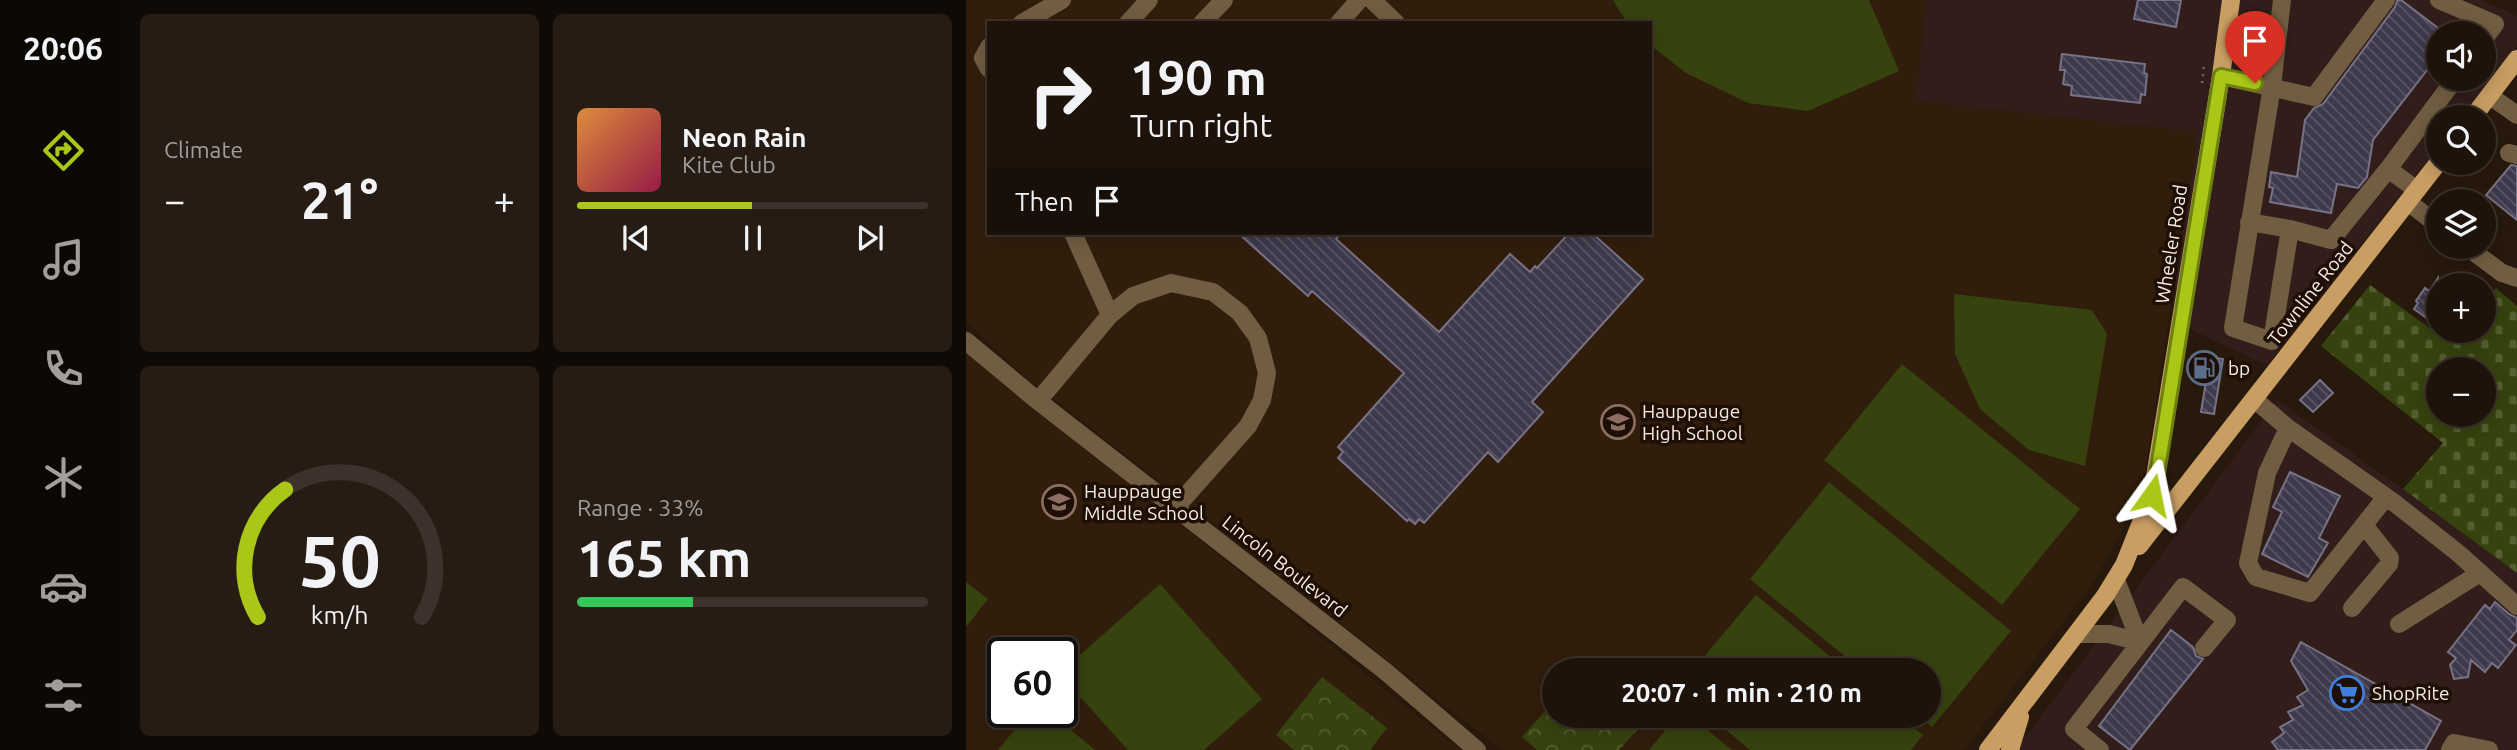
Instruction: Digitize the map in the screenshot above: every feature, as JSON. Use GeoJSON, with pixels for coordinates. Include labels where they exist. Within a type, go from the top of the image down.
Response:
{"type":"FeatureCollection","features":[{"type":"Feature","properties":{"kind":"main road","name":"Wheeler Road"},"geometry":{"type":"LineString","coordinates":[[2152,495],[2221,76],[2231,0]]}},
{"type":"Feature","properties":{"kind":"main road"},"geometry":{"type":"LineString","coordinates":[[2483,105],[2517,60]]}},
{"type":"Feature","properties":{"kind":"main road","name":"Townline Road"},"geometry":{"type":"LineString","coordinates":[[1988,750],[2079,634],[2120,572],[2188,483],[2429,175]]}},
{"type":"Feature","properties":{"kind":"main road"},"geometry":{"type":"LineString","coordinates":[[2157,474],[2188,483]]}},
{"type":"Feature","properties":{"kind":"main road"},"geometry":{"type":"LineString","coordinates":[[2152,495],[2167,495],[2188,483]]}},
{"type":"Feature","properties":{"kind":"main road","name":"Townline Road"},"geometry":{"type":"LineString","coordinates":[[2120,572],[2152,495]]}},
{"type":"Feature","properties":{"kind":"main road"},"geometry":{"type":"LineString","coordinates":[[2010,750],[2024,704]]}},
{"type":"Feature","properties":{"kind":"street"},"geometry":{"type":"LineString","coordinates":[[1025,21],[1062,0]]}},
{"type":"Feature","properties":{"kind":"street"},"geometry":{"type":"LineString","coordinates":[[1130,21],[1149,0]]}},
{"type":"Feature","properties":{"kind":"street"},"geometry":{"type":"LineString","coordinates":[[1204,21],[1223,0]]}},
{"type":"Feature","properties":{"kind":"street"},"geometry":{"type":"LineString","coordinates":[[1341,21],[1359,0]]}},
{"type":"Feature","properties":{"kind":"street"},"geometry":{"type":"LineString","coordinates":[[1372,0],[1394,21]]}},
{"type":"Feature","properties":{"kind":"street"},"geometry":{"type":"LineString","coordinates":[[2282,0],[2272,86],[2233,328],[2272,341],[2290,229]]}},
{"type":"Feature","properties":{"kind":"street"},"geometry":{"type":"LineString","coordinates":[[2221,76],[2314,97],[2385,0]]}},
{"type":"Feature","properties":{"kind":"street"},"geometry":{"type":"LineString","coordinates":[[2438,0],[2488,21]]}},
{"type":"Feature","properties":{"kind":"street"},"geometry":{"type":"LineString","coordinates":[[2249,222],[2331,240],[2446,91]]}},
{"type":"Feature","properties":{"kind":"street"},"geometry":{"type":"LineString","coordinates":[[2490,96],[2517,115]]}},
{"type":"Feature","properties":{"kind":"street"},"geometry":{"type":"LineString","coordinates":[[2388,169],[2426,212]]}},
{"type":"Feature","properties":{"kind":"street"},"geometry":{"type":"LineString","coordinates":[[1074,235],[1110,315]]}},
{"type":"Feature","properties":{"kind":"street"},"geometry":{"type":"LineString","coordinates":[[2483,259],[2502,273],[2517,278]]}},
{"type":"Feature","properties":{"kind":"street"},"geometry":{"type":"LineString","coordinates":[[1038,401],[1110,315],[1133,296],[1171,283],[1213,292],[1240,313],[1258,338],[1267,373],[1262,400],[1248,426],[1176,507]]}},
{"type":"Feature","properties":{"kind":"street","name":"Lincoln Boulevard"},"geometry":{"type":"LineString","coordinates":[[966,341],[1038,401],[1385,671],[1477,750]]}},
{"type":"Feature","properties":{"kind":"street"},"geometry":{"type":"LineString","coordinates":[[2254,399],[2288,428],[2386,497],[2517,606]]}},
{"type":"Feature","properties":{"kind":"street"},"geometry":{"type":"LineString","coordinates":[[2288,428],[2267,473],[2249,563],[2256,577],[2310,593],[2386,497]]}},
{"type":"Feature","properties":{"kind":"street"},"geometry":{"type":"LineString","coordinates":[[2352,608],[2389,564],[2390,558],[2364,525]]}},
{"type":"Feature","properties":{"kind":"street"},"geometry":{"type":"LineString","coordinates":[[2120,572],[2140,642]]}},
{"type":"Feature","properties":{"kind":"street"},"geometry":{"type":"LineString","coordinates":[[2399,624],[2480,573]]}},
{"type":"Feature","properties":{"kind":"street"},"geometry":{"type":"LineString","coordinates":[[2100,750],[2074,729],[2183,587],[2227,620],[2204,648]]}},
{"type":"Feature","properties":{"kind":"street"},"geometry":{"type":"LineString","coordinates":[[2079,634],[2109,634],[2140,642]]}},
{"type":"Feature","properties":{"kind":"street"},"geometry":{"type":"LineString","coordinates":[[2450,750],[2454,743],[2488,750]]}},
{"type":"Feature","properties":{"kind":"shaded area","name":"Hauppauge High School"},"geometry":{"type":"Polygon","coordinates":[[[966,0],[1927,0],[1916,101],[2198,132],[2145,472],[2122,531],[2091,586],[1964,750],[1502,750],[1021,373],[966,322],[966,0]]]}},
{"type":"Feature","properties":{"kind":"shaded area"},"geometry":{"type":"Polygon","coordinates":[[[1927,0],[2480,0],[2517,16],[2517,46],[2496,73],[2496,21],[2426,21],[2426,91],[2482,91],[2470,105],[2426,105],[2426,162],[2267,365],[2192,330],[2175,286],[2197,132],[1915,101],[1927,0]]]}},
{"type":"Feature","properties":{"kind":"shaded area","name":"Hauppauge Middle School"},"geometry":{"type":"Polygon","coordinates":[[[966,351],[1460,750],[966,750],[966,351]]]}},
{"type":"Feature","properties":{"kind":"shaded area"},"geometry":{"type":"Polygon","coordinates":[[[2277,400],[2474,539],[2517,573],[2517,750],[2016,750],[2277,400]]]}},
{"type":"Feature","properties":{"kind":"green space"},"geometry":{"type":"Polygon","coordinates":[[[1613,0],[1869,0],[1899,71],[1808,111],[1748,103],[1686,73],[1652,47],[1652,21],[1626,21],[1613,0]]]}},
{"type":"Feature","properties":{"kind":"green space"},"geometry":{"type":"Polygon","coordinates":[[[2370,285],[2426,325],[2426,343],[2496,343],[2496,288],[2517,306],[2517,573],[2403,489],[2443,443],[2321,346],[2370,285]]]}},
{"type":"Feature","properties":{"kind":"green space"},"geometry":{"type":"Polygon","coordinates":[[[1954,294],[2092,310],[2107,334],[2085,466],[2029,450],[1980,409],[1955,354],[1954,294]]]}},
{"type":"Feature","properties":{"kind":"green space"},"geometry":{"type":"Polygon","coordinates":[[[1902,364],[2080,509],[2002,605],[1824,460],[1902,364]]]}},
{"type":"Feature","properties":{"kind":"green space"},"geometry":{"type":"Polygon","coordinates":[[[1829,482],[2011,631],[1941,716],[1941,658],[1847,658],[1750,579],[1829,482]]]}},
{"type":"Feature","properties":{"kind":"green space"},"geometry":{"type":"Polygon","coordinates":[[[966,582],[988,599],[966,627],[966,582]]]}},
{"type":"Feature","properties":{"kind":"green space"},"geometry":{"type":"Polygon","coordinates":[[[1160,584],[1262,699],[1204,750],[1128,750],[1078,695],[1078,657],[1160,584]]]}},
{"type":"Feature","properties":{"kind":"green space"},"geometry":{"type":"Polygon","coordinates":[[[1756,595],[1832,658],[1703,658],[1756,595]]]}},
{"type":"Feature","properties":{"kind":"green space"},"geometry":{"type":"Polygon","coordinates":[[[1322,677],[1387,728],[1370,750],[1294,750],[1276,735],[1322,677]]]}},
{"type":"Feature","properties":{"kind":"green space"},"geometry":{"type":"Polygon","coordinates":[[[1542,714],[1542,728],[1639,728],[1619,750],[1537,750],[1522,737],[1542,714]]]}},
{"type":"Feature","properties":{"kind":"green space"},"geometry":{"type":"Polygon","coordinates":[[[1016,728],[1068,728],[1095,750],[998,750],[1016,728]]]}},
{"type":"Feature","properties":{"kind":"green space"},"geometry":{"type":"Polygon","coordinates":[[[1667,728],[1705,728],[1732,750],[1649,750],[1667,728]]]}},
{"type":"Feature","properties":{"kind":"green space"},"geometry":{"type":"Polygon","coordinates":[[[1723,728],[1915,728],[1923,735],[1911,750],[1750,750],[1723,728]]]}},
{"type":"Feature","properties":{"kind":"building"},"geometry":{"type":"Polygon","coordinates":[[[2138,0],[2181,0],[2176,27],[2134,19],[2138,0]]]}},
{"type":"Feature","properties":{"kind":"building"},"geometry":{"type":"Polygon","coordinates":[[[2401,0],[2429,21],[2426,21],[2426,72],[2373,140],[2367,177],[2358,188],[2337,184],[2331,213],[2270,202],[2273,188],[2269,187],[2271,172],[2297,177],[2305,120],[2314,108],[2323,104],[2397,1],[2401,0]]]}},
{"type":"Feature","properties":{"kind":"building"},"geometry":{"type":"Polygon","coordinates":[[[2062,54],[2145,64],[2145,95],[2141,94],[2140,103],[2071,95],[2072,86],[2063,84],[2065,70],[2060,70],[2062,54]]]}},
{"type":"Feature","properties":{"kind":"building"},"geometry":{"type":"Polygon","coordinates":[[[2511,165],[2517,166],[2517,220],[2496,203],[2496,189],[2491,189],[2511,165]]]}},
{"type":"Feature","properties":{"kind":"building"},"geometry":{"type":"Polygon","coordinates":[[[1240,235],[1339,235],[1336,239],[1439,332],[1510,254],[1530,272],[1535,266],[1537,268],[1567,235],[1594,235],[1643,279],[1532,402],[1543,412],[1498,462],[1488,452],[1424,523],[1419,519],[1415,524],[1409,519],[1407,521],[1338,458],[1343,452],[1338,447],[1404,373],[1312,291],[1308,296],[1240,235]]]}},
{"type":"Feature","properties":{"kind":"building"},"geometry":{"type":"Polygon","coordinates":[[[2426,289],[2426,318],[2414,309],[2426,289]]]}},
{"type":"Feature","properties":{"kind":"building"},"geometry":{"type":"Polygon","coordinates":[[[2210,357],[2223,359],[2214,414],[2201,412],[2210,357]]]}},
{"type":"Feature","properties":{"kind":"building"},"geometry":{"type":"Polygon","coordinates":[[[2320,380],[2333,393],[2313,412],[2300,400],[2320,380]]]}},
{"type":"Feature","properties":{"kind":"building"},"geometry":{"type":"Polygon","coordinates":[[[2290,472],[2340,496],[2319,538],[2328,543],[2308,577],[2262,554],[2282,512],[2273,507],[2290,472]]]}},
{"type":"Feature","properties":{"kind":"building"},"geometry":{"type":"Polygon","coordinates":[[[2495,602],[2517,618],[2517,630],[2509,640],[2516,645],[2498,668],[2492,663],[2485,672],[2471,660],[2468,677],[2454,679],[2450,665],[2456,658],[2448,652],[2485,605],[2490,609],[2495,602]]]}},
{"type":"Feature","properties":{"kind":"building"},"geometry":{"type":"Polygon","coordinates":[[[2171,630],[2193,647],[2196,656],[2203,659],[2130,750],[2099,726],[2171,630]]]}},
{"type":"Feature","properties":{"kind":"building","name":"ShopRite"},"geometry":{"type":"Polygon","coordinates":[[[2301,642],[2441,721],[2425,750],[2278,750],[2272,742],[2284,733],[2280,727],[2293,720],[2288,712],[2303,705],[2297,697],[2308,690],[2291,661],[2301,642]]]}},
{"type":"Feature","properties":{"kind":"place","name":"bp"},"geometry":{"type":"Point","coordinates":[2204,368]}},
{"type":"Feature","properties":{"kind":"place","name":"Hauppauge High School"},"geometry":{"type":"Point","coordinates":[1618,422]}},
{"type":"Feature","properties":{"kind":"place","name":"Hauppauge Middle School"},"geometry":{"type":"Point","coordinates":[1059,502]}},
{"type":"Feature","properties":{"kind":"place","name":"ShopRite"},"geometry":{"type":"Point","coordinates":[2347,693]}},
{"type":"Feature","properties":{"kind":"route"},"geometry":{"type":"LineString","coordinates":[[2152,495],[2221,76],[2255,83]]}}]}
